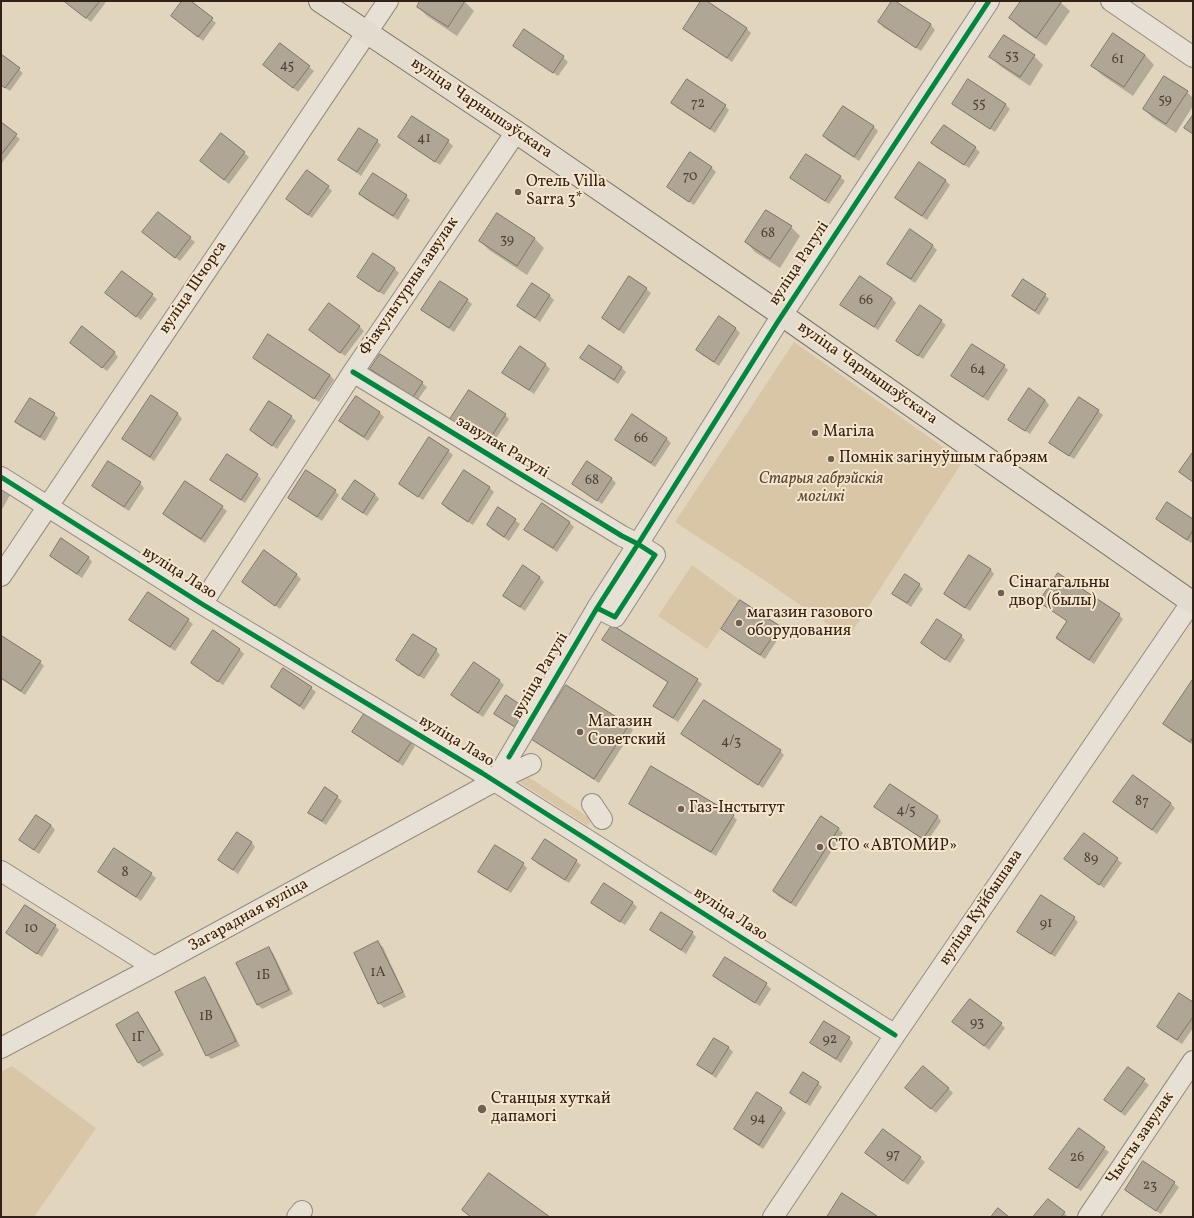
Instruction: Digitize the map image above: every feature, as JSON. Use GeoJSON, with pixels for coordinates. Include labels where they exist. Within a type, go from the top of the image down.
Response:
{"type":"FeatureCollection","features":[{"type":"Feature","properties":{"kind":"main road","name":"вуліца Чарнышэўскага"},"geometry":{"type":"LineString","coordinates":[[320,1],[516,132],[782,315],[1193,602]]}},
{"type":"Feature","properties":{"kind":"street","name":"вуліца Шчорса"},"geometry":{"type":"LineString","coordinates":[[1,576],[388,1]]}},
{"type":"Feature","properties":{"kind":"street","name":"вуліца Рагулі"},"geometry":{"type":"LineString","coordinates":[[495,781],[597,608],[782,315],[989,1]]}},
{"type":"Feature","properties":{"kind":"street"},"geometry":{"type":"LineString","coordinates":[[1111,1],[1190,49]]}},
{"type":"Feature","properties":{"kind":"street","name":"Фізкультурны завулак"},"geometry":{"type":"LineString","coordinates":[[202,604],[352,372],[516,132]]}},
{"type":"Feature","properties":{"kind":"street","name":"завулак Рагулі"},"geometry":{"type":"LineString","coordinates":[[352,372],[622,536],[638,544]]}},
{"type":"Feature","properties":{"kind":"street","name":"вуліца Лазо"},"geometry":{"type":"LineString","coordinates":[[1,476],[202,604],[495,781],[894,1035]]}},
{"type":"Feature","properties":{"kind":"street","name":"вуліца Куйбышава"},"geometry":{"type":"LineString","coordinates":[[773,1217],[894,1035],[1193,602]]}},
{"type":"Feature","properties":{"kind":"street","name":"Загарадная вуліца"},"geometry":{"type":"LineString","coordinates":[[1,1048],[154,967],[495,781],[531,764]]}},
{"type":"Feature","properties":{"kind":"street"},"geometry":{"type":"LineString","coordinates":[[1,871],[154,967]]}},
{"type":"Feature","properties":{"kind":"street","name":"Чысты завулак"},"geometry":{"type":"LineString","coordinates":[[1088,1217],[1193,1061]]}},
{"type":"Feature","properties":{"kind":"green space","name":"Старыя габрэйскія могілкі"},"geometry":{"type":"Polygon","coordinates":[[[794,342],[963,461],[848,638],[767,582],[675,522],[794,342]]]}},
{"type":"Feature","properties":{"kind":"green space"},"geometry":{"type":"Polygon","coordinates":[[[692,565],[740,600],[707,649],[658,616],[692,565]]]}},
{"type":"Feature","properties":{"kind":"green space"},"geometry":{"type":"Polygon","coordinates":[[[524,774],[591,819],[588,826],[516,780],[524,774]]]}},
{"type":"Feature","properties":{"kind":"green space"},"geometry":{"type":"Polygon","coordinates":[[[12,1066],[96,1128],[34,1217],[1,1217],[1,1072],[12,1066]]]}},
{"type":"Feature","properties":{"kind":"building"},"geometry":{"type":"Polygon","coordinates":[[[64,1],[100,1],[86,18],[64,1]]]}},
{"type":"Feature","properties":{"kind":"building"},"geometry":{"type":"Polygon","coordinates":[[[182,1],[191,1],[213,18],[198,37],[171,16],[182,1]]]}},
{"type":"Feature","properties":{"kind":"building"},"geometry":{"type":"Polygon","coordinates":[[[420,1],[465,1],[448,27],[417,7],[420,1]]]}},
{"type":"Feature","properties":{"kind":"building"},"geometry":{"type":"Polygon","coordinates":[[[701,1],[707,1],[747,28],[727,58],[683,29],[701,1]]]}},
{"type":"Feature","properties":{"kind":"building"},"geometry":{"type":"Polygon","coordinates":[[[892,1],[895,1],[931,24],[916,48],[878,22],[892,1]]]}},
{"type":"Feature","properties":{"kind":"building"},"geometry":{"type":"Polygon","coordinates":[[[1021,1],[1062,1],[1036,38],[1009,18],[1021,1]]]}},
{"type":"Feature","properties":{"kind":"building"},"geometry":{"type":"Polygon","coordinates":[[[524,29],[564,56],[553,73],[513,46],[524,29]]]}},
{"type":"Feature","properties":{"kind":"building"},"geometry":{"type":"Polygon","coordinates":[[[1113,33],[1145,55],[1124,87],[1091,66],[1113,33]]]}},
{"type":"Feature","properties":{"kind":"building"},"geometry":{"type":"Polygon","coordinates":[[[1004,35],[1035,55],[1020,77],[989,57],[1004,35]]]}},
{"type":"Feature","properties":{"kind":"building"},"geometry":{"type":"Polygon","coordinates":[[[280,43],[310,66],[293,88],[263,65],[280,43]]]}},
{"type":"Feature","properties":{"kind":"building"},"geometry":{"type":"Polygon","coordinates":[[[1,54],[20,68],[5,88],[1,85],[1,54]]]}},
{"type":"Feature","properties":{"kind":"building"},"geometry":{"type":"Polygon","coordinates":[[[1164,76],[1188,91],[1166,124],[1143,109],[1164,76]]]}},
{"type":"Feature","properties":{"kind":"building"},"geometry":{"type":"Polygon","coordinates":[[[687,79],[726,105],[710,129],[671,103],[687,79]]]}},
{"type":"Feature","properties":{"kind":"building"},"geometry":{"type":"Polygon","coordinates":[[[968,79],[1006,104],[990,129],[952,104],[968,79]]]}},
{"type":"Feature","properties":{"kind":"building"},"geometry":{"type":"Polygon","coordinates":[[[843,106],[874,126],[854,157],[823,136],[843,106]]]}},
{"type":"Feature","properties":{"kind":"building"},"geometry":{"type":"Polygon","coordinates":[[[1193,115],[1193,134],[1184,128],[1193,115]]]}},
{"type":"Feature","properties":{"kind":"building"},"geometry":{"type":"Polygon","coordinates":[[[412,116],[449,140],[435,162],[398,137],[412,116]]]}},
{"type":"Feature","properties":{"kind":"building"},"geometry":{"type":"Polygon","coordinates":[[[1,122],[17,134],[1,155],[1,122]]]}},
{"type":"Feature","properties":{"kind":"building"},"geometry":{"type":"Polygon","coordinates":[[[944,125],[976,147],[964,165],[931,143],[944,125]]]}},
{"type":"Feature","properties":{"kind":"building"},"geometry":{"type":"Polygon","coordinates":[[[359,128],[378,140],[357,172],[338,160],[359,128]]]}},
{"type":"Feature","properties":{"kind":"building"},"geometry":{"type":"Polygon","coordinates":[[[221,133],[245,152],[224,180],[200,161],[221,133]]]}},
{"type":"Feature","properties":{"kind":"building"},"geometry":{"type":"Polygon","coordinates":[[[690,152],[712,167],[689,202],[667,187],[690,152]]]}},
{"type":"Feature","properties":{"kind":"building"},"geometry":{"type":"Polygon","coordinates":[[[806,154],[841,176],[825,201],[790,178],[806,154]]]}},
{"type":"Feature","properties":{"kind":"building"},"geometry":{"type":"Polygon","coordinates":[[[919,162],[946,180],[922,216],[895,198],[919,162]]]}},
{"type":"Feature","properties":{"kind":"building"},"geometry":{"type":"Polygon","coordinates":[[[307,170],[329,186],[308,215],[286,199],[307,170]]]}},
{"type":"Feature","properties":{"kind":"building"},"geometry":{"type":"Polygon","coordinates":[[[373,173],[407,195],[393,216],[359,194],[373,173]]]}},
{"type":"Feature","properties":{"kind":"building"},"geometry":{"type":"Polygon","coordinates":[[[766,210],[792,226],[770,259],[745,242],[766,210]]]}},
{"type":"Feature","properties":{"kind":"building"},"geometry":{"type":"Polygon","coordinates":[[[158,212],[191,237],[175,258],[142,232],[158,212]]]}},
{"type":"Feature","properties":{"kind":"building"},"geometry":{"type":"Polygon","coordinates":[[[497,213],[535,238],[517,266],[479,241],[497,213]]]}},
{"type":"Feature","properties":{"kind":"building"},"geometry":{"type":"Polygon","coordinates":[[[910,229],[933,245],[911,279],[887,264],[910,229]]]}},
{"type":"Feature","properties":{"kind":"building"},"geometry":{"type":"Polygon","coordinates":[[[373,253],[395,268],[379,292],[357,277],[373,253]]]}},
{"type":"Feature","properties":{"kind":"building"},"geometry":{"type":"Polygon","coordinates":[[[122,271],[153,294],[136,317],[105,293],[122,271]]]}},
{"type":"Feature","properties":{"kind":"building"},"geometry":{"type":"Polygon","coordinates":[[[629,276],[647,288],[619,330],[602,318],[629,276]]]}},
{"type":"Feature","properties":{"kind":"building"},"geometry":{"type":"Polygon","coordinates":[[[860,276],[892,298],[874,327],[840,305],[860,276]]]}},
{"type":"Feature","properties":{"kind":"building"},"geometry":{"type":"Polygon","coordinates":[[[1023,279],[1046,294],[1035,311],[1012,296],[1023,279]]]}},
{"type":"Feature","properties":{"kind":"building"},"geometry":{"type":"Polygon","coordinates":[[[440,281],[468,299],[449,328],[421,310],[440,281]]]}},
{"type":"Feature","properties":{"kind":"building"},"geometry":{"type":"Polygon","coordinates":[[[532,283],[550,295],[535,318],[517,306],[532,283]]]}},
{"type":"Feature","properties":{"kind":"building"},"geometry":{"type":"Polygon","coordinates":[[[329,303],[360,326],[340,353],[309,330],[329,303]]]}},
{"type":"Feature","properties":{"kind":"building"},"geometry":{"type":"Polygon","coordinates":[[[920,305],[942,320],[918,356],[896,341],[920,305]]]}},
{"type":"Feature","properties":{"kind":"building"},"geometry":{"type":"Polygon","coordinates":[[[719,316],[736,328],[714,362],[696,350],[719,316]]]}},
{"type":"Feature","properties":{"kind":"building"},"geometry":{"type":"Polygon","coordinates":[[[82,326],[115,352],[102,368],[70,343],[82,326]]]}},
{"type":"Feature","properties":{"kind":"building"},"geometry":{"type":"Polygon","coordinates":[[[268,334],[330,375],[314,399],[253,358],[268,334]]]}},
{"type":"Feature","properties":{"kind":"building"},"geometry":{"type":"Polygon","coordinates":[[[972,344],[1005,365],[983,397],[951,376],[972,344]]]}},
{"type":"Feature","properties":{"kind":"building"},"geometry":{"type":"Polygon","coordinates":[[[589,345],[622,367],[614,380],[580,358],[589,345]]]}},
{"type":"Feature","properties":{"kind":"building"},"geometry":{"type":"Polygon","coordinates":[[[520,346],[546,364],[529,390],[502,373],[520,346]]]}},
{"type":"Feature","properties":{"kind":"building"},"geometry":{"type":"Polygon","coordinates":[[[380,354],[423,382],[413,397],[370,369],[380,354]]]}},
{"type":"Feature","properties":{"kind":"building"},"geometry":{"type":"Polygon","coordinates":[[[1029,388],[1045,400],[1025,431],[1008,420],[1029,388]]]}},
{"type":"Feature","properties":{"kind":"building"},"geometry":{"type":"Polygon","coordinates":[[[469,390],[506,414],[487,443],[450,419],[469,390]]]}},
{"type":"Feature","properties":{"kind":"building"},"geometry":{"type":"Polygon","coordinates":[[[151,395],[178,413],[150,457],[122,439],[151,395]]]}},
{"type":"Feature","properties":{"kind":"building"},"geometry":{"type":"Polygon","coordinates":[[[356,396],[380,412],[364,437],[339,421],[356,396]]]}},
{"type":"Feature","properties":{"kind":"building"},"geometry":{"type":"Polygon","coordinates":[[[1079,397],[1099,410],[1069,456],[1049,443],[1079,397]]]}},
{"type":"Feature","properties":{"kind":"building"},"geometry":{"type":"Polygon","coordinates":[[[30,398],[55,413],[40,437],[15,422],[30,398]]]}},
{"type":"Feature","properties":{"kind":"building"},"geometry":{"type":"Polygon","coordinates":[[[269,401],[292,416],[272,446],[250,430],[269,401]]]}},
{"type":"Feature","properties":{"kind":"building"},"geometry":{"type":"Polygon","coordinates":[[[632,414],[667,438],[651,463],[615,440],[632,414]]]}},
{"type":"Feature","properties":{"kind":"building"},"geometry":{"type":"Polygon","coordinates":[[[429,437],[449,450],[418,497],[399,484],[429,437]]]}},
{"type":"Feature","properties":{"kind":"building"},"geometry":{"type":"Polygon","coordinates":[[[1193,452],[1193,482],[1179,472],[1193,452]]]}},
{"type":"Feature","properties":{"kind":"building"},"geometry":{"type":"Polygon","coordinates":[[[227,454],[258,474],[241,500],[210,480],[227,454]]]}},
{"type":"Feature","properties":{"kind":"building"},"geometry":{"type":"Polygon","coordinates":[[[108,461],[141,482],[124,507],[92,486],[108,461]]]}},
{"type":"Feature","properties":{"kind":"building"},"geometry":{"type":"Polygon","coordinates":[[[587,461],[612,478],[597,501],[572,484],[587,461]]]}},
{"type":"Feature","properties":{"kind":"building"},"geometry":{"type":"Polygon","coordinates":[[[306,470],[336,490],[317,517],[288,498],[306,470]]]}},
{"type":"Feature","properties":{"kind":"building"},"geometry":{"type":"Polygon","coordinates":[[[464,470],[490,487],[468,522],[442,504],[464,470]]]}},
{"type":"Feature","properties":{"kind":"building"},"geometry":{"type":"Polygon","coordinates":[[[355,480],[375,494],[363,513],[342,499],[355,480]]]}},
{"type":"Feature","properties":{"kind":"building"},"geometry":{"type":"Polygon","coordinates":[[[185,481],[223,506],[201,539],[163,514],[185,481]]]}},
{"type":"Feature","properties":{"kind":"building"},"geometry":{"type":"Polygon","coordinates":[[[1167,502],[1193,519],[1193,530],[1187,540],[1156,519],[1167,502]]]}},
{"type":"Feature","properties":{"kind":"building"},"geometry":{"type":"Polygon","coordinates":[[[542,503],[570,522],[553,548],[524,530],[542,503]]]}},
{"type":"Feature","properties":{"kind":"building"},"geometry":{"type":"Polygon","coordinates":[[[498,507],[516,519],[504,537],[487,525],[498,507]]]}},
{"type":"Feature","properties":{"kind":"building"},"geometry":{"type":"Polygon","coordinates":[[[61,538],[89,557],[77,574],[50,556],[61,538]]]}},
{"type":"Feature","properties":{"kind":"building"},"geometry":{"type":"Polygon","coordinates":[[[264,550],[297,574],[275,606],[242,582],[264,550]]]}},
{"type":"Feature","properties":{"kind":"building"},"geometry":{"type":"Polygon","coordinates":[[[969,555],[991,569],[965,608],[944,594],[969,555]]]}},
{"type":"Feature","properties":{"kind":"building"},"geometry":{"type":"Polygon","coordinates":[[[523,565],[540,577],[520,607],[503,596],[523,565]]]}},
{"type":"Feature","properties":{"kind":"building"},"geometry":{"type":"Polygon","coordinates":[[[1058,573],[1120,614],[1089,660],[1056,638],[1067,621],[1039,602],[1058,573]]]}},
{"type":"Feature","properties":{"kind":"building"},"geometry":{"type":"Polygon","coordinates":[[[905,574],[920,584],[907,603],[892,594],[905,574]]]}},
{"type":"Feature","properties":{"kind":"building"},"geometry":{"type":"Polygon","coordinates":[[[148,592],[189,619],[170,647],[129,620],[148,592]]]}},
{"type":"Feature","properties":{"kind":"building"},"geometry":{"type":"Polygon","coordinates":[[[740,600],[780,626],[760,655],[721,629],[740,600]]]}},
{"type":"Feature","properties":{"kind":"building"},"geometry":{"type":"Polygon","coordinates":[[[937,619],[962,635],[945,660],[921,643],[937,619]]]}},
{"type":"Feature","properties":{"kind":"building"},"geometry":{"type":"Polygon","coordinates":[[[612,625],[698,679],[673,718],[653,706],[668,682],[602,640],[612,625]]]}},
{"type":"Feature","properties":{"kind":"building"},"geometry":{"type":"Polygon","coordinates":[[[213,630],[240,649],[218,682],[191,663],[213,630]]]}},
{"type":"Feature","properties":{"kind":"building"},"geometry":{"type":"Polygon","coordinates":[[[413,634],[437,649],[419,676],[396,660],[413,634]]]}},
{"type":"Feature","properties":{"kind":"building"},"geometry":{"type":"Polygon","coordinates":[[[2,636],[41,661],[21,691],[1,678],[2,636]]]}},
{"type":"Feature","properties":{"kind":"building"},"geometry":{"type":"Polygon","coordinates":[[[474,662],[500,680],[478,713],[451,695],[474,662]]]}},
{"type":"Feature","properties":{"kind":"building"},"geometry":{"type":"Polygon","coordinates":[[[283,668],[312,687],[300,706],[271,687],[283,668]]]}},
{"type":"Feature","properties":{"kind":"building"},"geometry":{"type":"Polygon","coordinates":[[[1193,679],[1193,737],[1190,742],[1163,724],[1193,679]]]}},
{"type":"Feature","properties":{"kind":"building","name":"Магазин Советский"},"geometry":{"type":"Polygon","coordinates":[[[566,685],[629,725],[594,779],[531,739],[566,685]]]}},
{"type":"Feature","properties":{"kind":"building"},"geometry":{"type":"Polygon","coordinates":[[[506,695],[527,709],[515,727],[494,714],[506,695]]]}},
{"type":"Feature","properties":{"kind":"building"},"geometry":{"type":"Polygon","coordinates":[[[704,700],[781,750],[758,785],[681,734],[704,700]]]}},
{"type":"Feature","properties":{"kind":"building"},"geometry":{"type":"Polygon","coordinates":[[[366,711],[412,741],[398,762],[352,732],[366,711]]]}},
{"type":"Feature","properties":{"kind":"building","name":"Газ-Інстытут"},"geometry":{"type":"Polygon","coordinates":[[[651,766],[734,815],[711,852],[629,804],[651,766]]]}},
{"type":"Feature","properties":{"kind":"building"},"geometry":{"type":"Polygon","coordinates":[[[1133,775],[1171,803],[1152,830],[1113,802],[1133,775]]]}},
{"type":"Feature","properties":{"kind":"building"},"geometry":{"type":"Polygon","coordinates":[[[890,784],[938,816],[923,839],[874,807],[890,784]]]}},
{"type":"Feature","properties":{"kind":"building"},"geometry":{"type":"Polygon","coordinates":[[[325,787],[338,796],[322,821],[308,813],[325,787]]]}},
{"type":"Feature","properties":{"kind":"building"},"geometry":{"type":"Polygon","coordinates":[[[36,815],[51,825],[34,850],[19,840],[36,815]]]}},
{"type":"Feature","properties":{"kind":"building"},"geometry":{"type":"Polygon","coordinates":[[[821,816],[839,828],[791,903],[773,891],[821,816]]]}},
{"type":"Feature","properties":{"kind":"building"},"geometry":{"type":"Polygon","coordinates":[[[237,832],[252,842],[233,870],[218,860],[237,832]]]}},
{"type":"Feature","properties":{"kind":"building"},"geometry":{"type":"Polygon","coordinates":[[[1084,833],[1118,858],[1099,885],[1064,859],[1084,833]]]}},
{"type":"Feature","properties":{"kind":"building"},"geometry":{"type":"Polygon","coordinates":[[[545,839],[577,860],[565,880],[532,859],[545,839]]]}},
{"type":"Feature","properties":{"kind":"building"},"geometry":{"type":"Polygon","coordinates":[[[495,845],[524,863],[507,890],[478,872],[495,845]]]}},
{"type":"Feature","properties":{"kind":"building"},"geometry":{"type":"Polygon","coordinates":[[[114,848],[152,873],[136,897],[98,872],[114,848]]]}},
{"type":"Feature","properties":{"kind":"building"},"geometry":{"type":"Polygon","coordinates":[[[604,883],[633,902],[620,922],[591,903],[604,883]]]}},
{"type":"Feature","properties":{"kind":"building"},"geometry":{"type":"Polygon","coordinates":[[[1041,895],[1075,917],[1051,954],[1017,932],[1041,895]]]}},
{"type":"Feature","properties":{"kind":"building"},"geometry":{"type":"Polygon","coordinates":[[[25,905],[56,925],[37,954],[6,933],[25,905]]]}},
{"type":"Feature","properties":{"kind":"building"},"geometry":{"type":"Polygon","coordinates":[[[661,912],[693,932],[681,950],[650,930],[661,912]]]}},
{"type":"Feature","properties":{"kind":"building"},"geometry":{"type":"Polygon","coordinates":[[[378,941],[403,992],[378,1004],[354,953],[378,941]]]}},
{"type":"Feature","properties":{"kind":"building"},"geometry":{"type":"Polygon","coordinates":[[[269,947],[289,990],[257,1005],[236,963],[269,947]]]}},
{"type":"Feature","properties":{"kind":"building"},"geometry":{"type":"Polygon","coordinates":[[[725,957],[767,983],[755,1003],[713,976],[725,957]]]}},
{"type":"Feature","properties":{"kind":"building"},"geometry":{"type":"Polygon","coordinates":[[[205,977],[236,1041],[206,1056],[175,992],[205,977]]]}},
{"type":"Feature","properties":{"kind":"building"},"geometry":{"type":"Polygon","coordinates":[[[1179,993],[1193,1002],[1193,1017],[1177,1040],[1157,1027],[1179,993]]]}},
{"type":"Feature","properties":{"kind":"building"},"geometry":{"type":"Polygon","coordinates":[[[970,999],[1002,1023],[984,1046],[952,1022],[970,999]]]}},
{"type":"Feature","properties":{"kind":"building"},"geometry":{"type":"Polygon","coordinates":[[[138,1012],[160,1050],[138,1063],[116,1025],[138,1012]]]}},
{"type":"Feature","properties":{"kind":"building"},"geometry":{"type":"Polygon","coordinates":[[[824,1021],[850,1037],[836,1059],[810,1043],[824,1021]]]}},
{"type":"Feature","properties":{"kind":"building"},"geometry":{"type":"Polygon","coordinates":[[[714,1038],[729,1047],[712,1074],[697,1065],[714,1038]]]}},
{"type":"Feature","properties":{"kind":"building"},"geometry":{"type":"Polygon","coordinates":[[[923,1066],[949,1088],[931,1109],[905,1088],[923,1066]]]}},
{"type":"Feature","properties":{"kind":"building"},"geometry":{"type":"Polygon","coordinates":[[[1128,1067],[1145,1079],[1121,1112],[1104,1100],[1128,1067]]]}},
{"type":"Feature","properties":{"kind":"building"},"geometry":{"type":"Polygon","coordinates":[[[803,1072],[819,1082],[806,1103],[790,1093],[803,1072]]]}},
{"type":"Feature","properties":{"kind":"building"},"geometry":{"type":"Polygon","coordinates":[[[757,1092],[782,1108],[759,1145],[734,1129],[757,1092]]]}},
{"type":"Feature","properties":{"kind":"building"},"geometry":{"type":"Polygon","coordinates":[[[1079,1128],[1105,1147],[1077,1188],[1049,1169],[1079,1128]]]}},
{"type":"Feature","properties":{"kind":"building"},"geometry":{"type":"Polygon","coordinates":[[[883,1129],[921,1157],[903,1181],[865,1153],[883,1129]]]}},
{"type":"Feature","properties":{"kind":"building"},"geometry":{"type":"Polygon","coordinates":[[[1143,1161],[1175,1182],[1156,1211],[1125,1190],[1143,1161]]]}},
{"type":"Feature","properties":{"kind":"building"},"geometry":{"type":"Polygon","coordinates":[[[489,1173],[550,1217],[471,1217],[462,1210],[489,1173]]]}},
{"type":"Feature","properties":{"kind":"building"},"geometry":{"type":"Polygon","coordinates":[[[842,1193],[877,1216],[827,1217],[842,1193]]]}},
{"type":"Feature","properties":{"kind":"building"},"geometry":{"type":"Polygon","coordinates":[[[1048,1199],[1065,1212],[1061,1217],[1033,1217],[1048,1199]]]}},
{"type":"Feature","properties":{"kind":"building"},"geometry":{"type":"Polygon","coordinates":[[[998,1208],[1009,1217],[991,1217],[998,1208]]]}},
{"type":"Feature","properties":{"kind":"cycle path"},"geometry":{"type":"LineString","coordinates":[[353,372],[622,536],[638,544],[655,555],[615,617],[597,608],[638,544],[777,323],[989,1]]}},
{"type":"Feature","properties":{"kind":"cycle path"},"geometry":{"type":"LineString","coordinates":[[1,477],[202,604],[482,773],[895,1035]]}},
{"type":"Feature","properties":{"kind":"cycle path"},"geometry":{"type":"LineString","coordinates":[[509,757],[597,608]]}},
{"type":"Feature","properties":{"kind":"place","name":"Отель Villa Sarra 3*"},"geometry":{"type":"Point","coordinates":[518,192]}},
{"type":"Feature","properties":{"kind":"place","name":"Магіла"},"geometry":{"type":"Point","coordinates":[815,433]}},
{"type":"Feature","properties":{"kind":"place","name":"Помнік загінуўшым габрэям"},"geometry":{"type":"Point","coordinates":[831,459]}},
{"type":"Feature","properties":{"kind":"place","name":"Сінагагальны двор (былы)"},"geometry":{"type":"Point","coordinates":[1001,593]}},
{"type":"Feature","properties":{"kind":"place","name":"магазин газового оборудования"},"geometry":{"type":"Point","coordinates":[739,623]}},
{"type":"Feature","properties":{"kind":"place","name":"Магазин Советский"},"geometry":{"type":"Point","coordinates":[580,732]}},
{"type":"Feature","properties":{"kind":"place","name":"Газ-Інстытут"},"geometry":{"type":"Point","coordinates":[681,809]}},
{"type":"Feature","properties":{"kind":"place","name":"СТО «АВТОМИР»"},"geometry":{"type":"Point","coordinates":[820,847]}},
{"type":"Feature","properties":{"kind":"place","name":"Станцыя хуткай дапамогі"},"geometry":{"type":"Point","coordinates":[482,1109]}}]}
